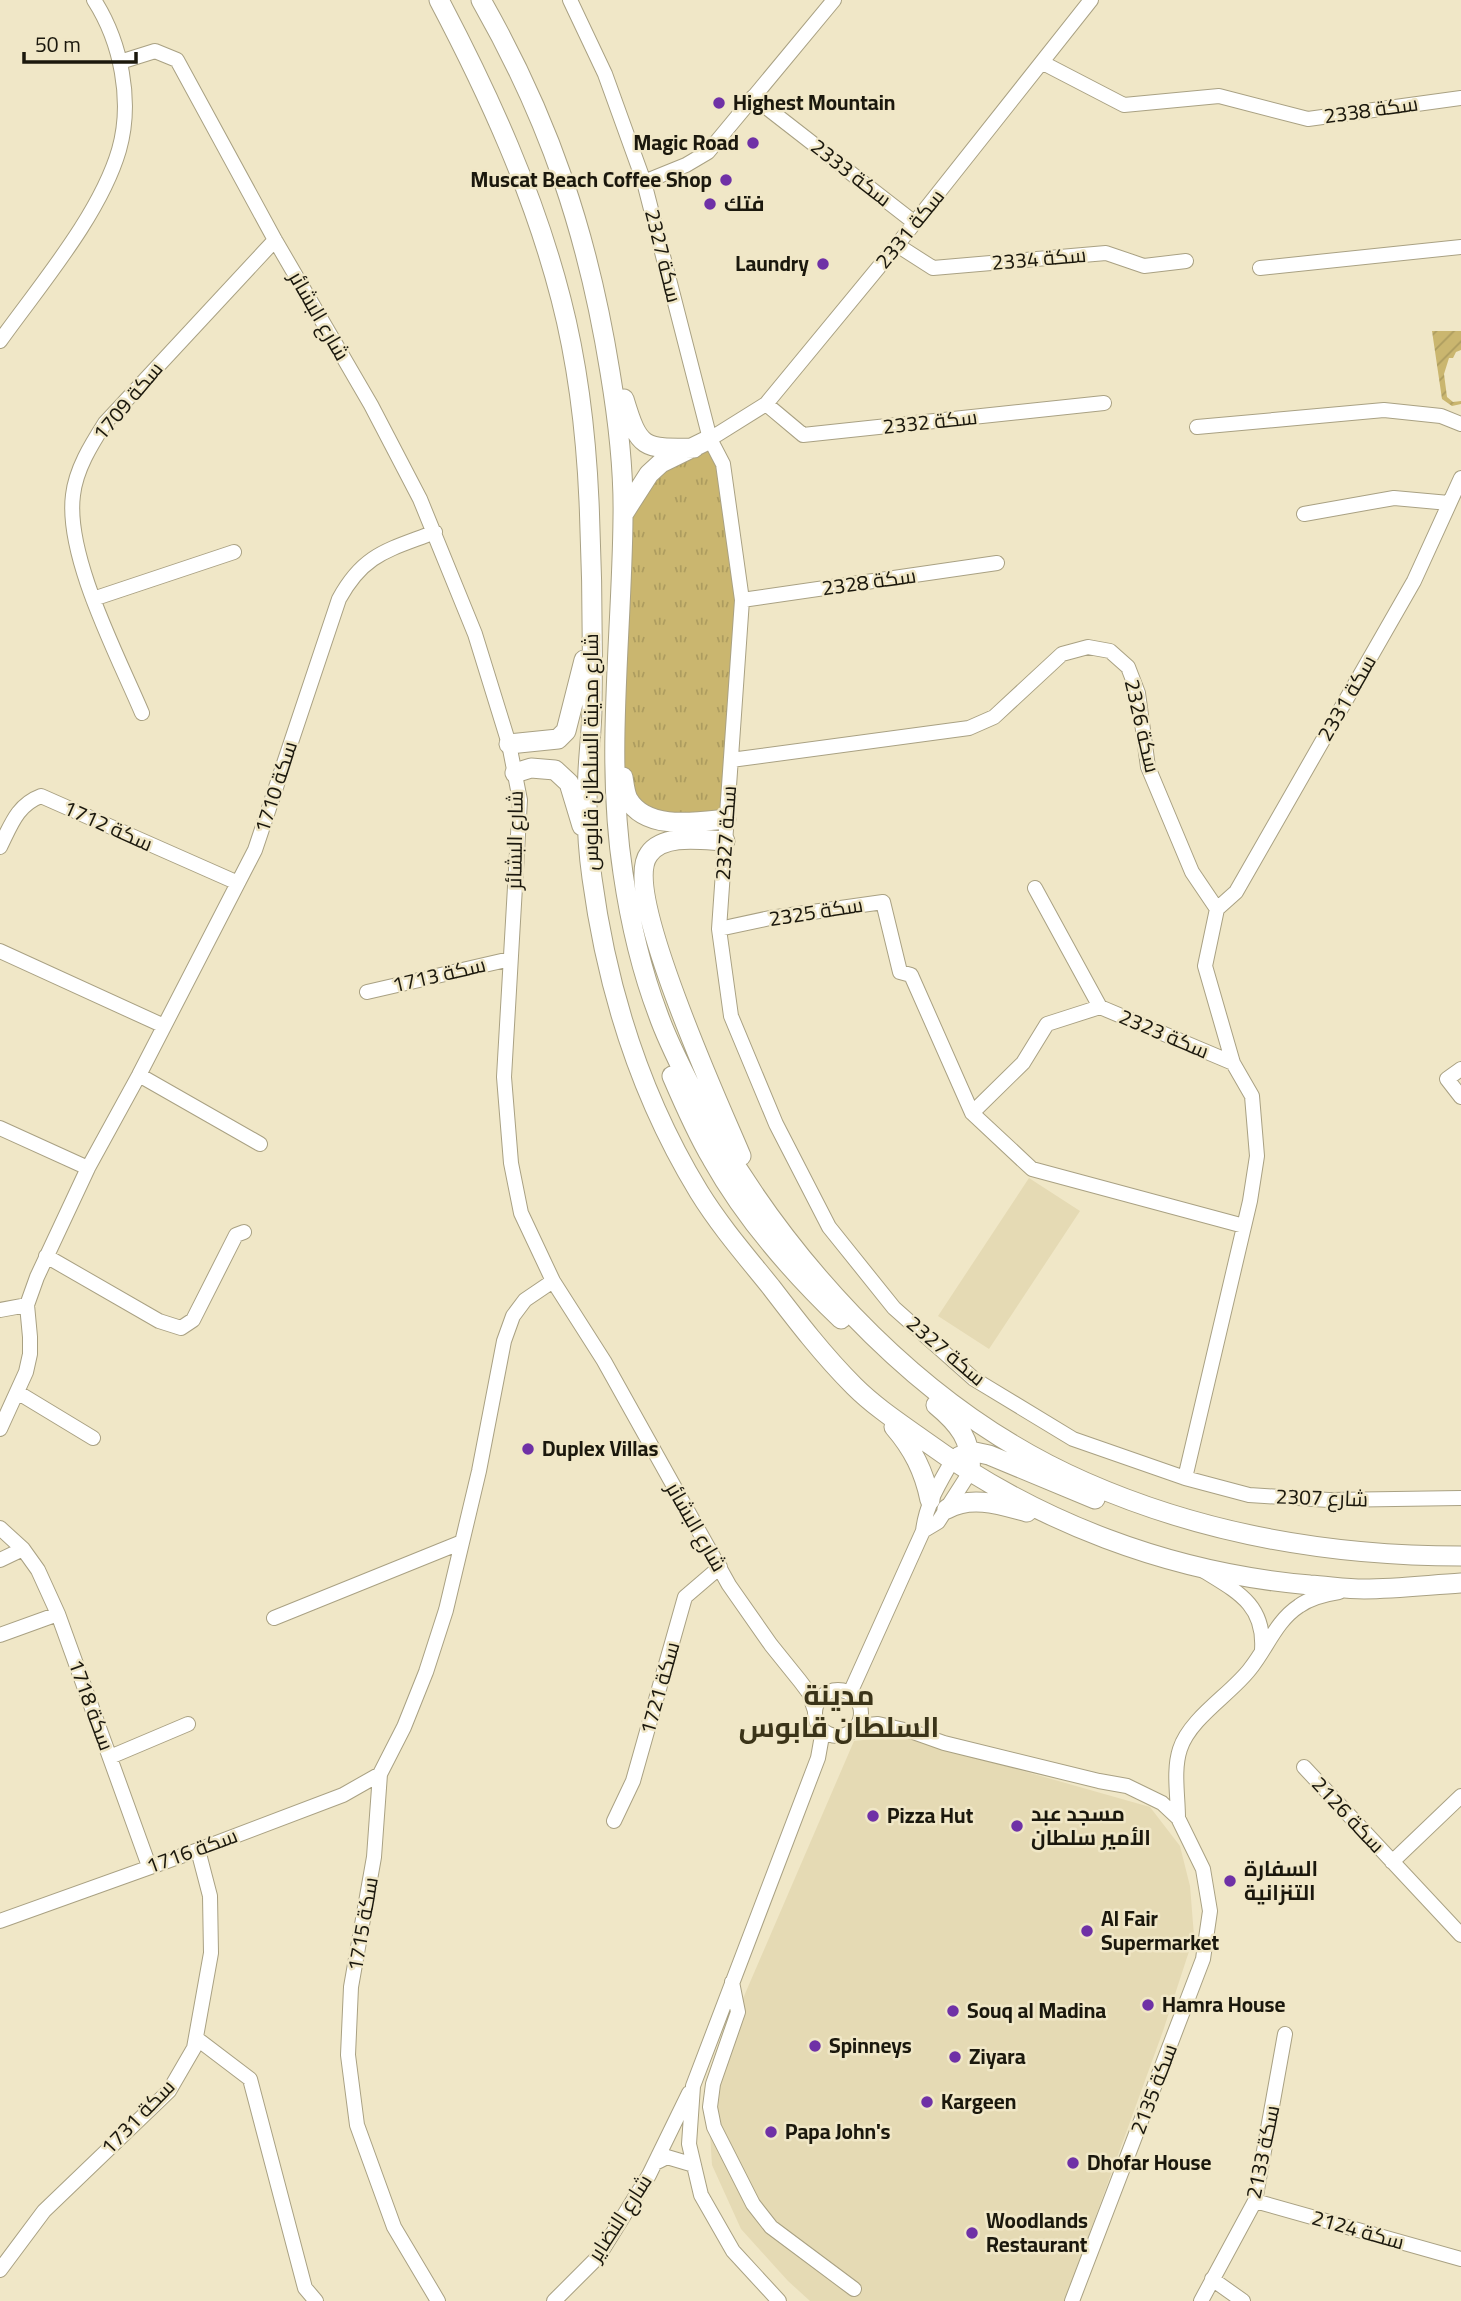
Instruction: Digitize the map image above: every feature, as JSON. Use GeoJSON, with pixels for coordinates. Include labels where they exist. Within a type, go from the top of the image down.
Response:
{"type":"FeatureCollection","features":[{"type":"Feature","properties":{"kind":"main road","name":"شارع مدينة السلطان قابوس"},"geometry":{"type":"LineString","coordinates":[[439,0],[475,69],[513,153],[539,224],[562,300],[582,408],[589,502],[592,711],[587,775],[592,878],[611,977],[635,1062],[671,1144],[702,1196],[732,1240],[814,1343],[877,1407],[1062,1521],[1153,1556],[1199,1568],[1278,1582],[1362,1589],[1461,1583]]}},
{"type":"Feature","properties":{"kind":"main road","name":"شارع مدينة السلطان قابوس"},"geometry":{"type":"LineString","coordinates":[[481,0],[514,59],[548,135],[592,271],[603,326],[619,432],[624,513],[616,737],[618,833],[635,939],[668,1039],[706,1116],[762,1205],[799,1253],[866,1328],[941,1395],[997,1436],[1082,1481],[1140,1503],[1263,1538],[1333,1550],[1387,1555],[1461,1556]]}},
{"type":"Feature","properties":{"kind":"main road"},"geometry":{"type":"LineString","coordinates":[[603,326],[634,432],[647,444],[660,449],[702,443]]}},
{"type":"Feature","properties":{"kind":"main road"},"geometry":{"type":"LineString","coordinates":[[624,513],[649,474],[661,463],[702,443]]}},
{"type":"Feature","properties":{"kind":"main road"},"geometry":{"type":"LineString","coordinates":[[509,744],[558,739],[566,731],[591,628]]}},
{"type":"Feature","properties":{"kind":"main road"},"geometry":{"type":"LineString","coordinates":[[616,737],[628,799],[643,814],[668,822],[726,819]]}},
{"type":"Feature","properties":{"kind":"main road"},"geometry":{"type":"LineString","coordinates":[[515,773],[531,768],[555,770],[569,783],[590,856]]}},
{"type":"Feature","properties":{"kind":"main road"},"geometry":{"type":"LineString","coordinates":[[725,841],[679,840],[660,845],[648,854],[644,872],[660,956],[689,1037],[762,1205]]}},
{"type":"Feature","properties":{"kind":"main road"},"geometry":{"type":"LineString","coordinates":[[635,939],[636,967],[659,1044],[712,1159],[750,1218],[815,1295],[896,1372],[955,1421],[964,1434],[964,1462],[989,1455],[1077,1493],[1180,1528],[1270,1551],[1333,1550]]}},
{"type":"Feature","properties":{"kind":"main road"},"geometry":{"type":"LineString","coordinates":[[877,1407],[906,1441],[939,1504],[975,1501],[1002,1505],[1062,1521]]}},
{"type":"Feature","properties":{"kind":"street"},"geometry":{"type":"LineString","coordinates":[[0,341],[72,239],[101,192],[119,149],[125,109],[120,62],[102,14],[93,0]]}},
{"type":"Feature","properties":{"kind":"street","name":"سكة 2327"},"geometry":{"type":"LineString","coordinates":[[570,0],[605,74],[644,182],[702,443],[723,464],[742,600],[719,929],[732,1016],[776,1124],[829,1227],[894,1308],[974,1379],[1073,1439],[1185,1478]]}},
{"type":"Feature","properties":{"kind":"street"},"geometry":{"type":"LineString","coordinates":[[644,182],[686,165],[708,152],[834,0]]}},
{"type":"Feature","properties":{"kind":"street","name":"سكة 2331"},"geometry":{"type":"LineString","coordinates":[[702,443],[766,404],[1043,64],[1091,0]]}},
{"type":"Feature","properties":{"kind":"street","name":"شارع البشائر"},"geometry":{"type":"LineString","coordinates":[[120,62],[155,51],[177,60],[275,240],[371,405],[435,532],[475,634],[509,744],[520,800],[504,1077],[511,1163],[521,1213],[553,1281],[604,1361],[729,1585],[809,1693],[815,1711]]}},
{"type":"Feature","properties":{"kind":"street","name":"سكة 2338"},"geometry":{"type":"LineString","coordinates":[[1043,64],[1124,105],[1219,96],[1308,119],[1461,98]]}},
{"type":"Feature","properties":{"kind":"street","name":"سكة 2333"},"geometry":{"type":"LineString","coordinates":[[753,97],[915,223]]}},
{"type":"Feature","properties":{"kind":"street","name":"سكة 1709"},"geometry":{"type":"LineString","coordinates":[[142,713],[93,599],[72,530],[73,496],[78,473],[105,423],[275,240]]}},
{"type":"Feature","properties":{"kind":"street","name":"سكة 2334"},"geometry":{"type":"LineString","coordinates":[[897,245],[933,268],[1106,253],[1144,267],[1186,261]]}},
{"type":"Feature","properties":{"kind":"street"},"geometry":{"type":"LineString","coordinates":[[1259,268],[1461,247]]}},
{"type":"Feature","properties":{"kind":"street","name":"سكة 2332"},"geometry":{"type":"LineString","coordinates":[[766,404],[803,435],[1104,403]]}},
{"type":"Feature","properties":{"kind":"street"},"geometry":{"type":"LineString","coordinates":[[1197,428],[1384,410],[1441,416],[1461,424]]}},
{"type":"Feature","properties":{"kind":"street","name":"سكة 2331"},"geometry":{"type":"LineString","coordinates":[[1217,909],[1236,892],[1408,592],[1461,478]]}},
{"type":"Feature","properties":{"kind":"street"},"geometry":{"type":"LineString","coordinates":[[1304,514],[1394,498],[1449,503]]}},
{"type":"Feature","properties":{"kind":"street","name":"سكة 1710"},"geometry":{"type":"LineString","coordinates":[[0,1429],[30,1354],[27,1305],[46,1256],[88,1168],[255,849],[339,599],[351,577],[363,564],[379,554],[435,532]]}},
{"type":"Feature","properties":{"kind":"street"},"geometry":{"type":"LineString","coordinates":[[93,599],[234,552]]}},
{"type":"Feature","properties":{"kind":"street","name":"سكة 2328"},"geometry":{"type":"LineString","coordinates":[[742,600],[997,563]]}},
{"type":"Feature","properties":{"kind":"street","name":"سكة 2326"},"geometry":{"type":"LineString","coordinates":[[731,760],[969,729],[994,716],[1062,654],[1088,647],[1110,651],[1128,667],[1138,693],[1148,767],[1192,872],[1217,909]]}},
{"type":"Feature","properties":{"kind":"street","name":"سكة 1712"},"geometry":{"type":"LineString","coordinates":[[0,847],[13,819],[26,802],[41,796],[238,883]]}},
{"type":"Feature","properties":{"kind":"street"},"geometry":{"type":"LineString","coordinates":[[1035,888],[1100,1007]]}},
{"type":"Feature","properties":{"kind":"street","name":"سكة 2325"},"geometry":{"type":"LineString","coordinates":[[719,929],[769,918],[883,902],[900,972],[911,975],[972,1113]]}},
{"type":"Feature","properties":{"kind":"street","name":"سكة 2323"},"geometry":{"type":"LineString","coordinates":[[1185,1478],[1244,1226],[1257,1156],[1252,1096],[1233,1063],[1205,966],[1217,909]]}},
{"type":"Feature","properties":{"kind":"street"},"geometry":{"type":"LineString","coordinates":[[0,951],[164,1026]]}},
{"type":"Feature","properties":{"kind":"street","name":"سكة 1713"},"geometry":{"type":"LineString","coordinates":[[367,992],[510,959]]}},
{"type":"Feature","properties":{"kind":"street","name":"سكة 2323"},"geometry":{"type":"LineString","coordinates":[[972,1113],[1023,1063],[1047,1024],[1100,1007],[1233,1063]]}},
{"type":"Feature","properties":{"kind":"street"},"geometry":{"type":"LineString","coordinates":[[1461,1069],[1447,1079],[1461,1097]]}},
{"type":"Feature","properties":{"kind":"street"},"geometry":{"type":"LineString","coordinates":[[139,1075],[260,1144]]}},
{"type":"Feature","properties":{"kind":"street"},"geometry":{"type":"LineString","coordinates":[[972,1113],[1032,1169],[1244,1226]]}},
{"type":"Feature","properties":{"kind":"street"},"geometry":{"type":"LineString","coordinates":[[0,1128],[88,1168]]}},
{"type":"Feature","properties":{"kind":"street"},"geometry":{"type":"LineString","coordinates":[[46,1256],[159,1321],[181,1328],[192,1320],[236,1235],[244,1232]]}},
{"type":"Feature","properties":{"kind":"street","name":"سكة 1715"},"geometry":{"type":"LineString","coordinates":[[438,2301],[394,2227],[357,2125],[348,2055],[351,1987],[374,1857],[380,1774],[404,1727],[426,1672],[446,1610],[479,1471],[504,1341],[513,1316],[525,1300],[553,1281]]}},
{"type":"Feature","properties":{"kind":"street"},"geometry":{"type":"LineString","coordinates":[[0,1310],[27,1305]]}},
{"type":"Feature","properties":{"kind":"street"},"geometry":{"type":"LineString","coordinates":[[17,1392],[93,1438]]}},
{"type":"Feature","properties":{"kind":"street"},"geometry":{"type":"LineString","coordinates":[[939,1504],[964,1462]]}},
{"type":"Feature","properties":{"kind":"street"},"geometry":{"type":"LineString","coordinates":[[850,1693],[923,1531],[938,1522],[939,1504],[964,1462]]}},
{"type":"Feature","properties":{"kind":"street","name":"2307 شارع"},"geometry":{"type":"LineString","coordinates":[[1185,1478],[1262,1496],[1329,1500],[1461,1498]]}},
{"type":"Feature","properties":{"kind":"street","name":"سكة 1718"},"geometry":{"type":"LineString","coordinates":[[0,1528],[23,1549],[38,1570],[58,1614],[149,1866]]}},
{"type":"Feature","properties":{"kind":"street"},"geometry":{"type":"LineString","coordinates":[[274,1618],[462,1542]]}},
{"type":"Feature","properties":{"kind":"street"},"geometry":{"type":"LineString","coordinates":[[0,1560],[23,1549]]}},
{"type":"Feature","properties":{"kind":"street","name":"سكة 1721"},"geometry":{"type":"LineString","coordinates":[[614,1821],[633,1781],[685,1597],[720,1567]]}},
{"type":"Feature","properties":{"kind":"street"},"geometry":{"type":"LineString","coordinates":[[1199,1568],[1243,1596],[1258,1616],[1263,1636],[1262,1651]]}},
{"type":"Feature","properties":{"kind":"street"},"geometry":{"type":"LineString","coordinates":[[1178,1818],[1177,1769],[1180,1749],[1188,1733],[1250,1670],[1285,1617],[1300,1604],[1325,1594],[1362,1589]]}},
{"type":"Feature","properties":{"kind":"street"},"geometry":{"type":"LineString","coordinates":[[0,1635],[58,1614]]}},
{"type":"Feature","properties":{"kind":"street"},"geometry":{"type":"LineString","coordinates":[[800,1681],[813,1687],[838,1689],[856,1698],[862,1711],[858,1726],[852,1732],[830,1733],[818,1725],[815,1711],[821,1697],[831,1690]]}},
{"type":"Feature","properties":{"kind":"street","name":"سكة 2135"},"geometry":{"type":"LineString","coordinates":[[862,1711],[878,1724]]}},
{"type":"Feature","properties":{"kind":"street"},"geometry":{"type":"LineString","coordinates":[[110,1757],[188,1724]]}},
{"type":"Feature","properties":{"kind":"street","name":"سكة 2135"},"geometry":{"type":"LineString","coordinates":[[858,1726],[878,1724],[944,1743],[1127,1786],[1162,1803],[1178,1818],[1203,1869],[1210,1911],[1203,1959],[1072,2301]]}},
{"type":"Feature","properties":{"kind":"street"},"geometry":{"type":"LineString","coordinates":[[779,2301],[733,2251],[701,2195],[689,2144],[693,2086],[818,1758],[830,1733]]}},
{"type":"Feature","properties":{"kind":"street","name":"سكة 2126"},"geometry":{"type":"LineString","coordinates":[[1304,1768],[1461,1935]]}},
{"type":"Feature","properties":{"kind":"street","name":"سكة 1716"},"geometry":{"type":"LineString","coordinates":[[0,1921],[343,1795],[380,1774]]}},
{"type":"Feature","properties":{"kind":"street","name":"سكة 2126"},"geometry":{"type":"LineString","coordinates":[[1392,1862],[1461,1796]]}},
{"type":"Feature","properties":{"kind":"street","name":"سكة 1731"},"geometry":{"type":"LineString","coordinates":[[0,2270],[44,2211],[169,2091],[194,2048],[211,1952],[210,1896],[198,1850]]}},
{"type":"Feature","properties":{"kind":"street"},"geometry":{"type":"LineString","coordinates":[[732,1982],[738,2012],[713,2084],[710,2107],[714,2127],[753,2204],[765,2220],[786,2240],[854,2288]]}},
{"type":"Feature","properties":{"kind":"street","name":"سكة 2133"},"geometry":{"type":"LineString","coordinates":[[1201,2301],[1255,2201],[1285,2034]]}},
{"type":"Feature","properties":{"kind":"street"},"geometry":{"type":"LineString","coordinates":[[196,2038],[250,2079],[305,2288],[316,2301]]}},
{"type":"Feature","properties":{"kind":"street","name":"شارع النضاير"},"geometry":{"type":"LineString","coordinates":[[554,2301],[598,2257],[655,2163],[693,2086]]}},
{"type":"Feature","properties":{"kind":"street","name":"شارع النضاير"},"geometry":{"type":"LineString","coordinates":[[655,2163],[667,2157],[694,2165]]}},
{"type":"Feature","properties":{"kind":"street","name":"سكة 2124"},"geometry":{"type":"LineString","coordinates":[[1255,2201],[1461,2259]]}},
{"type":"Feature","properties":{"kind":"street"},"geometry":{"type":"LineString","coordinates":[[1212,2279],[1243,2301]]}},
{"type":"Feature","properties":{"kind":"shaded area"},"geometry":{"type":"Polygon","coordinates":[[[1029,1178],[1080,1211],[989,1349],[938,1316],[1029,1178]]]}},
{"type":"Feature","properties":{"kind":"shaded area"},"geometry":{"type":"Polygon","coordinates":[[[900,1736],[1150,1807],[1180,1846],[1190,1886],[1194,1936],[1163,2031],[1065,2301],[810,2301],[741,2229],[712,2165],[708,2102],[726,2038],[854,1741],[900,1736]]]}},
{"type":"Feature","properties":{"kind":"green space"},"geometry":{"type":"Polygon","coordinates":[[[1432,331],[1461,331],[1461,350],[1456,352],[1453,358],[1449,358],[1444,374],[1447,397],[1453,402],[1461,401],[1461,404],[1452,406],[1442,399],[1432,331]]]}},
{"type":"Feature","properties":{"kind":"green space"},"geometry":{"type":"Polygon","coordinates":[[[710,441],[721,464],[741,599],[725,817],[644,812],[624,775],[626,514],[651,475],[710,441]]]}},
{"type":"Feature","properties":{"kind":"place","name":"Highest Mountain"},"geometry":{"type":"Point","coordinates":[719,103]}},
{"type":"Feature","properties":{"kind":"place","name":"Magic Road"},"geometry":{"type":"Point","coordinates":[753,143]}},
{"type":"Feature","properties":{"kind":"place","name":"Muscat Beach Coffee Shop"},"geometry":{"type":"Point","coordinates":[726,180]}},
{"type":"Feature","properties":{"kind":"place","name":"فتك"},"geometry":{"type":"Point","coordinates":[710,204]}},
{"type":"Feature","properties":{"kind":"place","name":"Laundry"},"geometry":{"type":"Point","coordinates":[823,264]}},
{"type":"Feature","properties":{"kind":"place","name":"Duplex Villas"},"geometry":{"type":"Point","coordinates":[528,1449]}},
{"type":"Feature","properties":{"kind":"place","name":"Pizza Hut"},"geometry":{"type":"Point","coordinates":[873,1816]}},
{"type":"Feature","properties":{"kind":"place","name":"مسجد عبد الأمير سلطان"},"geometry":{"type":"Point","coordinates":[1017,1826]}},
{"type":"Feature","properties":{"kind":"place","name":"السفارة التنزانية"},"geometry":{"type":"Point","coordinates":[1230,1881]}},
{"type":"Feature","properties":{"kind":"place","name":"Al Fair Supermarket"},"geometry":{"type":"Point","coordinates":[1087,1931]}},
{"type":"Feature","properties":{"kind":"place","name":"Hamra House"},"geometry":{"type":"Point","coordinates":[1148,2005]}},
{"type":"Feature","properties":{"kind":"place","name":"Souq al Madina"},"geometry":{"type":"Point","coordinates":[953,2011]}},
{"type":"Feature","properties":{"kind":"place","name":"Spinneys"},"geometry":{"type":"Point","coordinates":[815,2046]}},
{"type":"Feature","properties":{"kind":"place","name":"Ziyara"},"geometry":{"type":"Point","coordinates":[955,2057]}},
{"type":"Feature","properties":{"kind":"place","name":"Kargeen"},"geometry":{"type":"Point","coordinates":[927,2102]}},
{"type":"Feature","properties":{"kind":"place","name":"Papa John's"},"geometry":{"type":"Point","coordinates":[771,2132]}},
{"type":"Feature","properties":{"kind":"place","name":"Dhofar House"},"geometry":{"type":"Point","coordinates":[1073,2163]}},
{"type":"Feature","properties":{"kind":"place","name":"Woodlands Restaurant"},"geometry":{"type":"Point","coordinates":[972,2233]}},
{"type":"Feature","properties":{"kind":"district","name":"مدينة السلطان قابوس"},"geometry":{"type":"Point","coordinates":[839,1711]}}]}
